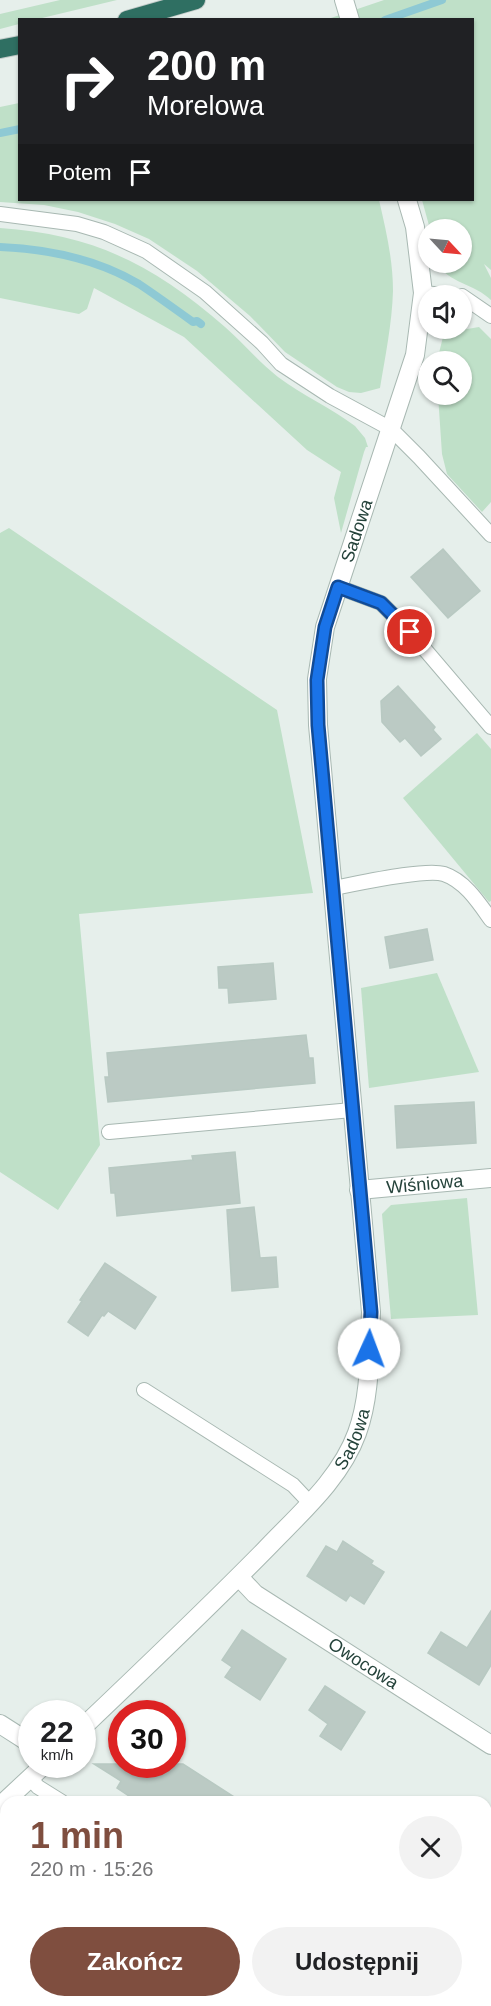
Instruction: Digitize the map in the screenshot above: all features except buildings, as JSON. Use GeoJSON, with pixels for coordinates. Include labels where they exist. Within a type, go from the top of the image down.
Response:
{"type":"FeatureCollection","features":[{"type":"Feature","properties":{"kind":"highway"},"geometry":{"type":"LineString","coordinates":[[134,18],[196,0]]}},
{"type":"Feature","properties":{"kind":"highway"},"geometry":{"type":"LineString","coordinates":[[0,49],[18,45]]}},
{"type":"Feature","properties":{"kind":"street"},"geometry":{"type":"LineString","coordinates":[[344,0],[349,18]]}},
{"type":"Feature","properties":{"kind":"street","name":"Sadowa"},"geometry":{"type":"LineString","coordinates":[[407,201],[416,227],[422,285]]}},
{"type":"Feature","properties":{"kind":"street","name":"Sadowa"},"geometry":{"type":"LineString","coordinates":[[96,1714],[238,1577],[332,1478],[348,1453],[357,1433],[365,1400],[369,1368],[371,1312],[318,725],[317,680],[325,627],[415,355],[418,332]]}},
{"type":"Feature","properties":{"kind":"street","name":"Wiśniowa"},"geometry":{"type":"LineString","coordinates":[[359,1190],[491,1178]]}},
{"type":"Feature","properties":{"kind":"street","name":"Owocowa"},"geometry":{"type":"LineString","coordinates":[[238,1577],[255,1594],[491,1744]]}},
{"type":"Feature","properties":{"kind":"street"},"geometry":{"type":"LineString","coordinates":[[0,1724],[18,1736]]}},
{"type":"Feature","properties":{"kind":"street"},"geometry":{"type":"LineString","coordinates":[[11,1796],[30,1778]]}},
{"type":"Feature","properties":{"kind":"lane"},"geometry":{"type":"LineString","coordinates":[[0,214],[77,224],[104,232],[146,251],[206,292],[262,343],[281,364],[330,396],[391,429],[491,535]]}},
{"type":"Feature","properties":{"kind":"lane"},"geometry":{"type":"LineString","coordinates":[[472,303],[491,316]]}},
{"type":"Feature","properties":{"kind":"lane"},"geometry":{"type":"LineString","coordinates":[[338,587],[381,603],[410,632],[491,727]]}},
{"type":"Feature","properties":{"kind":"lane"},"geometry":{"type":"LineString","coordinates":[[333,888],[422,873],[444,874],[460,883],[491,920]]}},
{"type":"Feature","properties":{"kind":"lane"},"geometry":{"type":"LineString","coordinates":[[109,1132],[352,1110]]}},
{"type":"Feature","properties":{"kind":"lane"},"geometry":{"type":"LineString","coordinates":[[144,1390],[293,1485],[310,1503]]}},
{"type":"Feature","properties":{"kind":"lane"},"geometry":{"type":"LineString","coordinates":[[30,1778],[38,1787],[52,1796]]}},
{"type":"Feature","properties":{"kind":"green space"},"geometry":{"type":"Polygon","coordinates":[[[60,0],[117,0],[42,18],[18,18],[18,24],[0,29],[0,14],[60,0]]]}},
{"type":"Feature","properties":{"kind":"green space"},"geometry":{"type":"Polygon","coordinates":[[[384,0],[491,0],[491,270],[484,264],[491,278],[491,300],[472,288],[472,285],[467,285],[446,273],[472,273],[472,219],[427,219],[422,201],[474,201],[474,18],[331,18],[384,0]]]}},
{"type":"Feature","properties":{"kind":"green space"},"geometry":{"type":"Polygon","coordinates":[[[18,103],[18,201],[379,201],[387,234],[393,279],[390,328],[380,388],[361,393],[349,392],[337,387],[285,352],[250,316],[197,271],[149,239],[115,224],[78,212],[44,205],[0,202],[0,107],[18,103]]]}},
{"type":"Feature","properties":{"kind":"green space"},"geometry":{"type":"Polygon","coordinates":[[[0,228],[65,237],[122,257],[148,270],[199,305],[278,377],[355,426],[365,438],[368,447],[364,452],[341,533],[334,498],[341,472],[307,450],[184,337],[94,288],[87,309],[79,314],[0,298],[0,228]]]}},
{"type":"Feature","properties":{"kind":"green space"},"geometry":{"type":"Polygon","coordinates":[[[479,327],[491,339],[491,502],[482,512],[447,474],[442,454],[439,405],[472,405],[472,351],[440,351],[442,339],[472,339],[472,328],[479,327]]]}},
{"type":"Feature","properties":{"kind":"green space"},"geometry":{"type":"Polygon","coordinates":[[[9,528],[277,710],[313,893],[79,914],[100,1145],[58,1210],[0,1172],[0,533],[9,528]]]}},
{"type":"Feature","properties":{"kind":"green space"},"geometry":{"type":"Polygon","coordinates":[[[477,733],[491,749],[491,901],[489,902],[403,798],[477,733]]]}},
{"type":"Feature","properties":{"kind":"green space"},"geometry":{"type":"Polygon","coordinates":[[[437,973],[479,1072],[369,1088],[361,988],[437,973]]]}},
{"type":"Feature","properties":{"kind":"green space"},"geometry":{"type":"Polygon","coordinates":[[[467,1198],[478,1315],[391,1319],[382,1214],[391,1205],[467,1198]]]}},
{"type":"Feature","properties":{"kind":"waterway"},"geometry":{"type":"LineString","coordinates":[[391,18],[442,0]]}},
{"type":"Feature","properties":{"kind":"waterway"},"geometry":{"type":"LineString","coordinates":[[0,133],[18,129]]}},
{"type":"Feature","properties":{"kind":"waterway"},"geometry":{"type":"LineString","coordinates":[[0,247],[54,253],[106,268],[139,284],[193,322],[197,321],[201,324]]}},
{"type":"Feature","properties":{"kind":"route"},"geometry":{"type":"LineString","coordinates":[[369,1349],[371,1312],[318,725],[317,680],[325,627],[338,587],[381,603],[410,632]]}}]}
